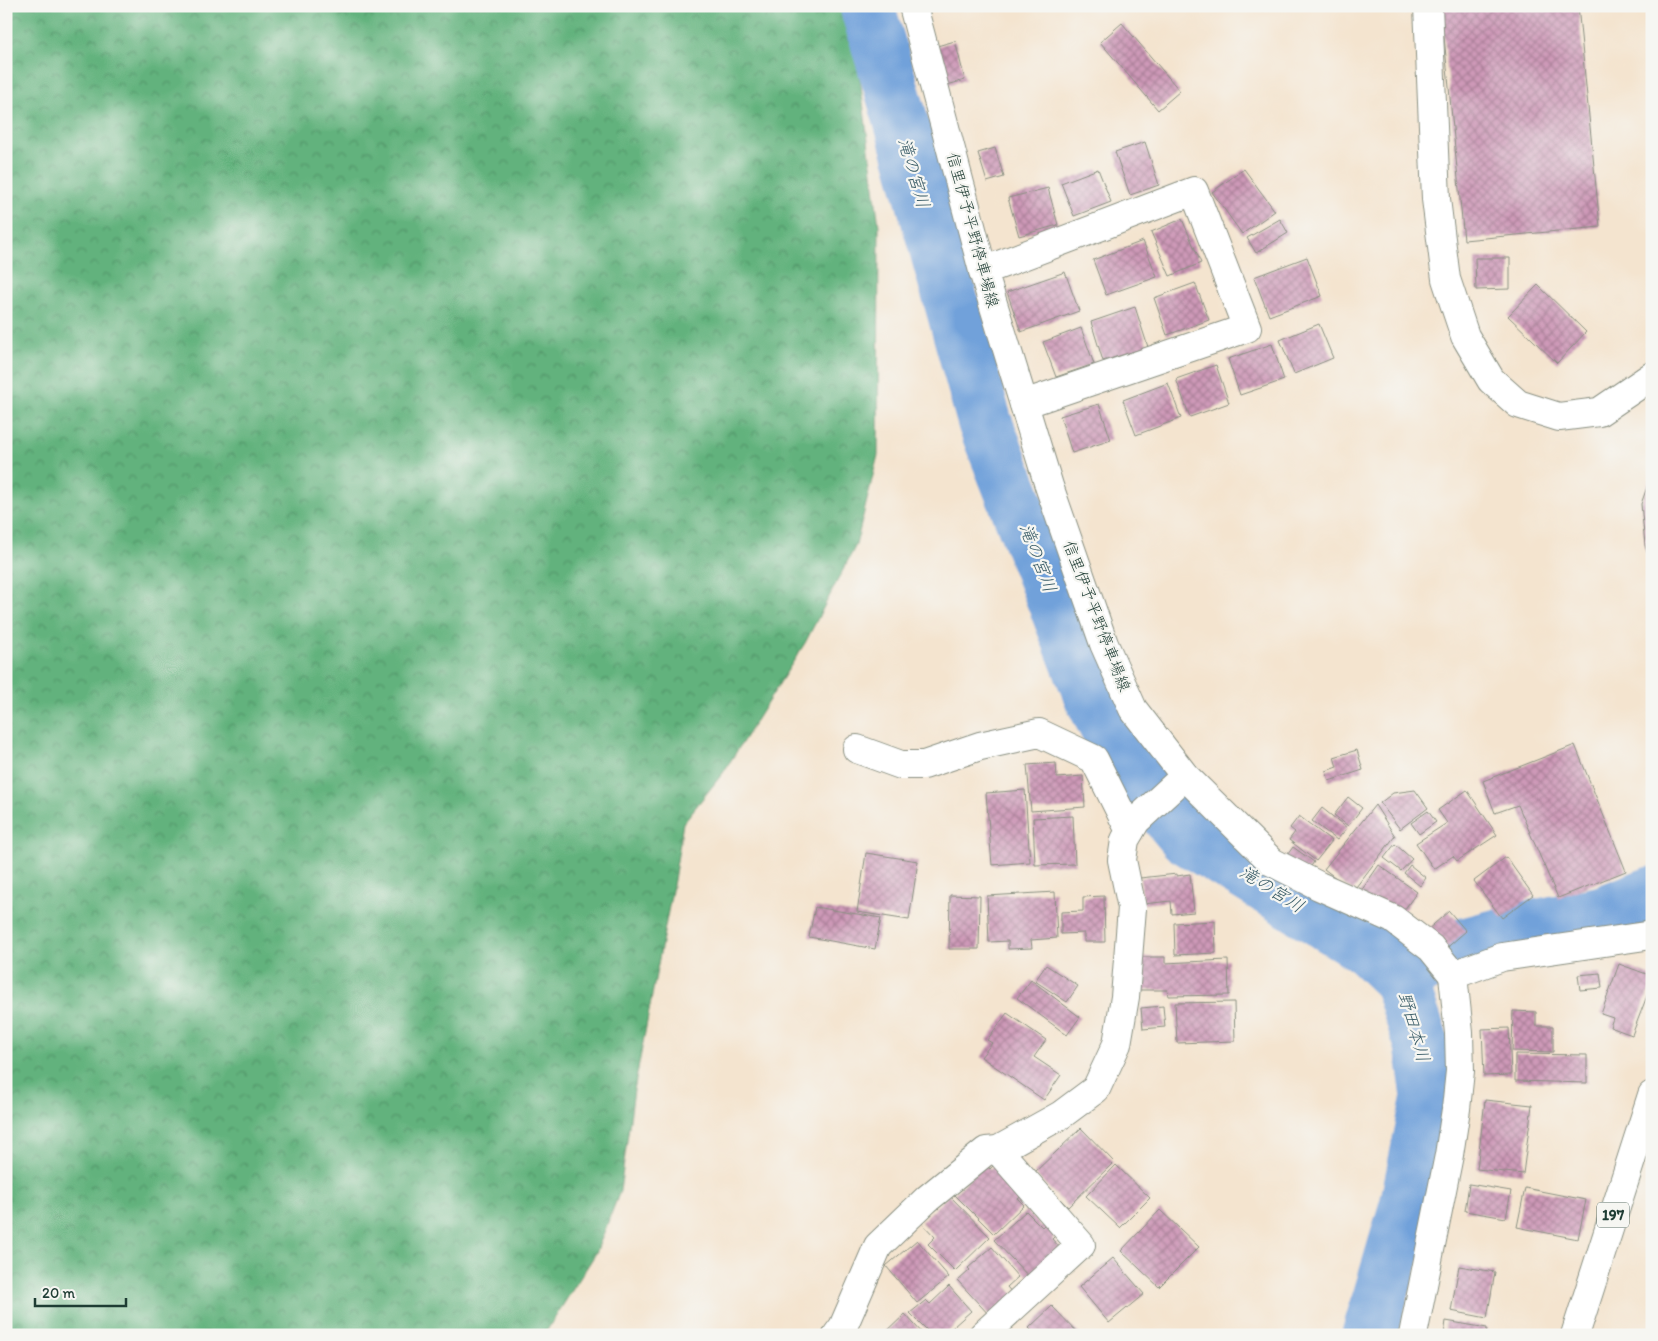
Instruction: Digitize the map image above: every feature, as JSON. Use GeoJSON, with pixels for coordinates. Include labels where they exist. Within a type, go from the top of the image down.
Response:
{"type":"FeatureCollection","features":[{"type":"Feature","properties":{"kind":"main road","name":"信里伊予平野停車場線"},"geometry":{"type":"LineString","coordinates":[[913,6],[983,272],[1049,486],[1104,644],[1133,709],[1181,780],[1272,862],[1319,886],[1393,919],[1431,948],[1453,975]]}},
{"type":"Feature","properties":{"kind":"main road"},"geometry":{"type":"LineString","coordinates":[[1428,6],[1436,199],[1446,278],[1465,336],[1491,380],[1518,404],[1560,417],[1599,412],[1652,376]]}},
{"type":"Feature","properties":{"kind":"main road"},"geometry":{"type":"LineString","coordinates":[[983,272],[1194,191],[1247,328],[1024,404]]}},
{"type":"Feature","properties":{"kind":"main road"},"geometry":{"type":"LineString","coordinates":[[857,749],[901,765],[924,765],[980,746],[1039,733],[1094,759],[1133,826]]}},
{"type":"Feature","properties":{"kind":"main road"},"geometry":{"type":"LineString","coordinates":[[837,1335],[843,1327],[878,1246],[927,1199],[986,1151],[998,1150],[1061,1115],[1096,1089],[1117,1044],[1125,997],[1132,908],[1122,860],[1125,840],[1133,826],[1181,780]]}},
{"type":"Feature","properties":{"kind":"main road"},"geometry":{"type":"LineString","coordinates":[[1413,1335],[1449,1155],[1456,1109],[1460,1071],[1459,1033],[1453,975],[1502,957],[1652,935]]}},
{"type":"Feature","properties":{"kind":"main road","name":"197"},"geometry":{"type":"LineString","coordinates":[[1575,1335],[1652,1095]]}},
{"type":"Feature","properties":{"kind":"main road"},"geometry":{"type":"LineString","coordinates":[[983,1335],[1081,1245],[998,1150]]}},
{"type":"Feature","properties":{"kind":"green space"},"geometry":{"type":"Polygon","coordinates":[[[6,6],[842,6],[855,40],[879,226],[878,455],[856,545],[805,643],[723,773],[683,823],[634,1090],[620,1191],[596,1253],[544,1335],[6,1335],[6,6]]]}},
{"type":"Feature","properties":{"kind":"building"},"geometry":{"type":"Polygon","coordinates":[[[1441,6],[1578,6],[1600,227],[1464,240],[1441,6]]]}},
{"type":"Feature","properties":{"kind":"building"},"geometry":{"type":"Polygon","coordinates":[[[1122,23],[1180,91],[1158,110],[1100,42],[1122,23]]]}},
{"type":"Feature","properties":{"kind":"building"},"geometry":{"type":"Polygon","coordinates":[[[955,41],[965,80],[947,85],[937,46],[955,41]]]}},
{"type":"Feature","properties":{"kind":"building"},"geometry":{"type":"Polygon","coordinates":[[[1145,142],[1159,185],[1130,195],[1115,152],[1145,142]]]}},
{"type":"Feature","properties":{"kind":"building"},"geometry":{"type":"Polygon","coordinates":[[[995,148],[1004,177],[987,182],[978,153],[995,148]]]}},
{"type":"Feature","properties":{"kind":"building"},"geometry":{"type":"Polygon","coordinates":[[[1098,169],[1111,202],[1074,216],[1061,183],[1098,169]]]}},
{"type":"Feature","properties":{"kind":"building"},"geometry":{"type":"Polygon","coordinates":[[[1244,169],[1275,211],[1242,234],[1212,192],[1244,169]]]}},
{"type":"Feature","properties":{"kind":"building"},"geometry":{"type":"Polygon","coordinates":[[[1048,188],[1058,225],[1019,236],[1008,198],[1048,188]]]}},
{"type":"Feature","properties":{"kind":"building"},"geometry":{"type":"Polygon","coordinates":[[[1182,219],[1201,263],[1170,276],[1151,232],[1182,219]]]}},
{"type":"Feature","properties":{"kind":"building"},"geometry":{"type":"Polygon","coordinates":[[[1280,219],[1288,233],[1256,253],[1247,238],[1280,219]]]}},
{"type":"Feature","properties":{"kind":"building"},"geometry":{"type":"Polygon","coordinates":[[[1143,241],[1157,277],[1106,295],[1093,260],[1143,241]]]}},
{"type":"Feature","properties":{"kind":"building"},"geometry":{"type":"Polygon","coordinates":[[[1307,257],[1322,296],[1269,316],[1254,277],[1307,257]]]}},
{"type":"Feature","properties":{"kind":"building"},"geometry":{"type":"Polygon","coordinates":[[[1475,258],[1510,258],[1510,289],[1476,290],[1475,258]]]}},
{"type":"Feature","properties":{"kind":"building"},"geometry":{"type":"Polygon","coordinates":[[[1065,272],[1079,311],[1021,332],[1007,292],[1065,272]]]}},
{"type":"Feature","properties":{"kind":"building"},"geometry":{"type":"Polygon","coordinates":[[[1195,283],[1209,320],[1167,335],[1154,298],[1195,283]]]}},
{"type":"Feature","properties":{"kind":"building"},"geometry":{"type":"Polygon","coordinates":[[[1538,285],[1586,332],[1557,363],[1508,316],[1538,285]]]}},
{"type":"Feature","properties":{"kind":"building"},"geometry":{"type":"Polygon","coordinates":[[[1135,307],[1148,347],[1103,361],[1091,322],[1135,307]]]}},
{"type":"Feature","properties":{"kind":"building"},"geometry":{"type":"Polygon","coordinates":[[[1319,324],[1333,358],[1294,374],[1280,340],[1319,324]]]}},
{"type":"Feature","properties":{"kind":"building"},"geometry":{"type":"Polygon","coordinates":[[[1081,328],[1094,364],[1056,377],[1043,342],[1081,328]]]}},
{"type":"Feature","properties":{"kind":"building"},"geometry":{"type":"Polygon","coordinates":[[[1272,344],[1284,380],[1240,395],[1228,359],[1272,344]]]}},
{"type":"Feature","properties":{"kind":"building"},"geometry":{"type":"Polygon","coordinates":[[[1216,365],[1229,403],[1190,417],[1176,379],[1216,365]]]}},
{"type":"Feature","properties":{"kind":"building"},"geometry":{"type":"Polygon","coordinates":[[[1168,383],[1181,418],[1136,435],[1123,400],[1168,383]]]}},
{"type":"Feature","properties":{"kind":"building"},"geometry":{"type":"Polygon","coordinates":[[[1099,404],[1111,440],[1072,453],[1060,416],[1099,404]]]}},
{"type":"Feature","properties":{"kind":"building"},"geometry":{"type":"Polygon","coordinates":[[[1651,476],[1652,566],[1645,545],[1641,504],[1651,476]]]}},
{"type":"Feature","properties":{"kind":"building"},"geometry":{"type":"Polygon","coordinates":[[[1575,745],[1626,871],[1558,898],[1518,805],[1495,813],[1483,781],[1575,745]]]}},
{"type":"Feature","properties":{"kind":"building"},"geometry":{"type":"Polygon","coordinates":[[[1357,750],[1363,770],[1329,781],[1326,771],[1337,767],[1334,757],[1357,750]]]}},
{"type":"Feature","properties":{"kind":"building"},"geometry":{"type":"Polygon","coordinates":[[[1056,763],[1057,778],[1083,776],[1085,807],[1031,811],[1027,765],[1056,763]]]}},
{"type":"Feature","properties":{"kind":"building"},"geometry":{"type":"Polygon","coordinates":[[[1025,790],[1030,862],[992,865],[986,793],[1025,790]]]}},
{"type":"Feature","properties":{"kind":"building"},"geometry":{"type":"Polygon","coordinates":[[[1415,790],[1428,808],[1400,829],[1380,803],[1393,793],[1415,790]]]}},
{"type":"Feature","properties":{"kind":"building"},"geometry":{"type":"Polygon","coordinates":[[[1467,790],[1497,835],[1457,861],[1453,856],[1434,869],[1416,843],[1447,823],[1438,810],[1467,790]]]}},
{"type":"Feature","properties":{"kind":"building"},"geometry":{"type":"Polygon","coordinates":[[[1348,797],[1362,808],[1348,826],[1334,815],[1348,797]]]}},
{"type":"Feature","properties":{"kind":"building"},"geometry":{"type":"Polygon","coordinates":[[[1375,805],[1395,836],[1353,891],[1324,869],[1375,805]]]}},
{"type":"Feature","properties":{"kind":"building"},"geometry":{"type":"Polygon","coordinates":[[[1322,808],[1347,828],[1337,840],[1312,821],[1322,808]]]}},
{"type":"Feature","properties":{"kind":"building"},"geometry":{"type":"Polygon","coordinates":[[[1428,811],[1436,822],[1419,834],[1411,823],[1428,811]]]}},
{"type":"Feature","properties":{"kind":"building"},"geometry":{"type":"Polygon","coordinates":[[[1073,816],[1075,864],[1035,865],[1033,818],[1073,816]]]}},
{"type":"Feature","properties":{"kind":"building"},"geometry":{"type":"Polygon","coordinates":[[[1299,816],[1332,841],[1316,861],[1289,840],[1295,832],[1290,828],[1299,816]]]}},
{"type":"Feature","properties":{"kind":"building"},"geometry":{"type":"Polygon","coordinates":[[[1395,844],[1412,859],[1401,871],[1384,858],[1395,844]]]}},
{"type":"Feature","properties":{"kind":"building"},"geometry":{"type":"Polygon","coordinates":[[[1293,847],[1314,862],[1306,873],[1285,858],[1293,847]]]}},
{"type":"Feature","properties":{"kind":"building"},"geometry":{"type":"Polygon","coordinates":[[[866,853],[918,861],[909,920],[857,912],[866,853]]]}},
{"type":"Feature","properties":{"kind":"building"},"geometry":{"type":"Polygon","coordinates":[[[1506,857],[1533,895],[1502,918],[1474,881],[1506,857]]]}},
{"type":"Feature","properties":{"kind":"building"},"geometry":{"type":"Polygon","coordinates":[[[1379,865],[1417,892],[1397,920],[1359,894],[1379,865]]]}},
{"type":"Feature","properties":{"kind":"building"},"geometry":{"type":"Polygon","coordinates":[[[1410,865],[1426,878],[1420,886],[1404,873],[1410,865]]]}},
{"type":"Feature","properties":{"kind":"building"},"geometry":{"type":"Polygon","coordinates":[[[1177,874],[1177,876],[1190,874],[1194,912],[1172,914],[1171,901],[1143,904],[1140,878],[1177,874]]]}},
{"type":"Feature","properties":{"kind":"building"},"geometry":{"type":"Polygon","coordinates":[[[1055,892],[1057,938],[1031,940],[1032,948],[1008,949],[1008,941],[989,942],[987,896],[1055,892]]]}},
{"type":"Feature","properties":{"kind":"building"},"geometry":{"type":"Polygon","coordinates":[[[950,895],[980,896],[979,949],[949,949],[950,895]]]}},
{"type":"Feature","properties":{"kind":"building"},"geometry":{"type":"Polygon","coordinates":[[[1104,896],[1105,942],[1084,942],[1084,933],[1061,934],[1061,912],[1083,911],[1083,897],[1104,896]]]}},
{"type":"Feature","properties":{"kind":"building"},"geometry":{"type":"Polygon","coordinates":[[[815,907],[881,918],[875,949],[809,937],[815,907]]]}},
{"type":"Feature","properties":{"kind":"building"},"geometry":{"type":"Polygon","coordinates":[[[1449,911],[1466,931],[1443,951],[1426,931],[1449,911]]]}},
{"type":"Feature","properties":{"kind":"building"},"geometry":{"type":"Polygon","coordinates":[[[1215,921],[1216,953],[1175,955],[1174,923],[1215,921]]]}},
{"type":"Feature","properties":{"kind":"building"},"geometry":{"type":"Polygon","coordinates":[[[1139,957],[1165,957],[1165,963],[1228,960],[1229,995],[1168,996],[1167,990],[1136,990],[1139,957]]]}},
{"type":"Feature","properties":{"kind":"building"},"geometry":{"type":"Polygon","coordinates":[[[1619,964],[1652,976],[1652,983],[1632,1035],[1610,1027],[1613,1018],[1601,1014],[1619,964]]]}},
{"type":"Feature","properties":{"kind":"building"},"geometry":{"type":"Polygon","coordinates":[[[1046,965],[1078,986],[1067,1002],[1035,981],[1046,965]]]}},
{"type":"Feature","properties":{"kind":"building"},"geometry":{"type":"Polygon","coordinates":[[[1600,973],[1602,988],[1580,990],[1578,975],[1600,973]]]}},
{"type":"Feature","properties":{"kind":"building"},"geometry":{"type":"Polygon","coordinates":[[[1031,980],[1080,1017],[1067,1035],[1017,998],[1031,980]]]}},
{"type":"Feature","properties":{"kind":"building"},"geometry":{"type":"Polygon","coordinates":[[[1234,1002],[1235,1041],[1177,1043],[1175,1003],[1234,1002]]]}},
{"type":"Feature","properties":{"kind":"building"},"geometry":{"type":"Polygon","coordinates":[[[1163,1006],[1165,1027],[1143,1029],[1141,1008],[1163,1006]]]}},
{"type":"Feature","properties":{"kind":"building"},"geometry":{"type":"Polygon","coordinates":[[[1513,1011],[1536,1012],[1536,1026],[1553,1026],[1553,1052],[1512,1051],[1513,1011]]]}},
{"type":"Feature","properties":{"kind":"building"},"geometry":{"type":"Polygon","coordinates":[[[1007,1013],[1046,1040],[1034,1057],[1061,1075],[1044,1100],[981,1057],[992,1043],[987,1040],[1007,1013]]]}},
{"type":"Feature","properties":{"kind":"building"},"geometry":{"type":"Polygon","coordinates":[[[1509,1028],[1511,1075],[1484,1076],[1482,1029],[1509,1028]]]}},
{"type":"Feature","properties":{"kind":"building"},"geometry":{"type":"Polygon","coordinates":[[[1515,1054],[1587,1055],[1587,1083],[1515,1081],[1515,1054]]]}},
{"type":"Feature","properties":{"kind":"building"},"geometry":{"type":"Polygon","coordinates":[[[1485,1100],[1532,1105],[1523,1174],[1477,1169],[1485,1100]]]}},
{"type":"Feature","properties":{"kind":"building"},"geometry":{"type":"Polygon","coordinates":[[[1081,1128],[1114,1162],[1068,1207],[1034,1173],[1081,1128]]]}},
{"type":"Feature","properties":{"kind":"building"},"geometry":{"type":"Polygon","coordinates":[[[996,1163],[1025,1193],[1018,1199],[1024,1205],[994,1234],[954,1194],[985,1164],[990,1169],[996,1163]]]}},
{"type":"Feature","properties":{"kind":"building"},"geometry":{"type":"Polygon","coordinates":[[[1116,1165],[1150,1198],[1120,1228],[1086,1196],[1116,1165]]]}},
{"type":"Feature","properties":{"kind":"building"},"geometry":{"type":"Polygon","coordinates":[[[1469,1184],[1511,1191],[1506,1218],[1465,1211],[1469,1184]]]}},
{"type":"Feature","properties":{"kind":"building"},"geometry":{"type":"Polygon","coordinates":[[[1525,1188],[1586,1200],[1578,1239],[1517,1227],[1525,1188]]]}},
{"type":"Feature","properties":{"kind":"building"},"geometry":{"type":"Polygon","coordinates":[[[949,1195],[990,1237],[955,1271],[928,1244],[935,1237],[921,1222],[949,1195]]]}},
{"type":"Feature","properties":{"kind":"building"},"geometry":{"type":"Polygon","coordinates":[[[1160,1210],[1199,1247],[1159,1287],[1121,1251],[1160,1210]]]}},
{"type":"Feature","properties":{"kind":"building"},"geometry":{"type":"Polygon","coordinates":[[[1026,1211],[1042,1227],[1050,1219],[1060,1231],[1052,1239],[1063,1251],[1032,1280],[994,1240],[1026,1211]]]}},
{"type":"Feature","properties":{"kind":"building"},"geometry":{"type":"Polygon","coordinates":[[[917,1240],[949,1277],[917,1303],[886,1266],[917,1240]]]}},
{"type":"Feature","properties":{"kind":"building"},"geometry":{"type":"Polygon","coordinates":[[[992,1247],[1018,1277],[1007,1287],[1014,1295],[990,1316],[958,1281],[970,1270],[968,1268],[992,1247]]]}},
{"type":"Feature","properties":{"kind":"building"},"geometry":{"type":"Polygon","coordinates":[[[1113,1258],[1144,1294],[1109,1323],[1079,1287],[1113,1258]]]}},
{"type":"Feature","properties":{"kind":"building"},"geometry":{"type":"Polygon","coordinates":[[[1459,1266],[1495,1272],[1487,1318],[1451,1311],[1459,1266]]]}},
{"type":"Feature","properties":{"kind":"building"},"geometry":{"type":"Polygon","coordinates":[[[949,1286],[971,1311],[944,1335],[932,1335],[910,1313],[926,1300],[930,1304],[949,1286]]]}},
{"type":"Feature","properties":{"kind":"building"},"geometry":{"type":"Polygon","coordinates":[[[1052,1306],[1080,1335],[1036,1335],[1029,1328],[1052,1306]]]}},
{"type":"Feature","properties":{"kind":"building"},"geometry":{"type":"Polygon","coordinates":[[[905,1314],[924,1335],[883,1335],[905,1314]]]}},
{"type":"Feature","properties":{"kind":"building"},"geometry":{"type":"Polygon","coordinates":[[[1446,1321],[1487,1328],[1486,1335],[1444,1335],[1446,1321]]]}},
{"type":"Feature","properties":{"kind":"waterway","name":"滝の宮川"},"geometry":{"type":"LineString","coordinates":[[867,6],[985,423],[1092,698],[1125,764],[1186,837],[1367,948],[1400,980],[1422,1045],[1429,1097],[1407,1205],[1369,1335]]}},
{"type":"Feature","properties":{"kind":"waterway","name":"野田本川"},"geometry":{"type":"LineString","coordinates":[[1400,980],[1457,947],[1517,931],[1603,913],[1652,894]]}}]}
